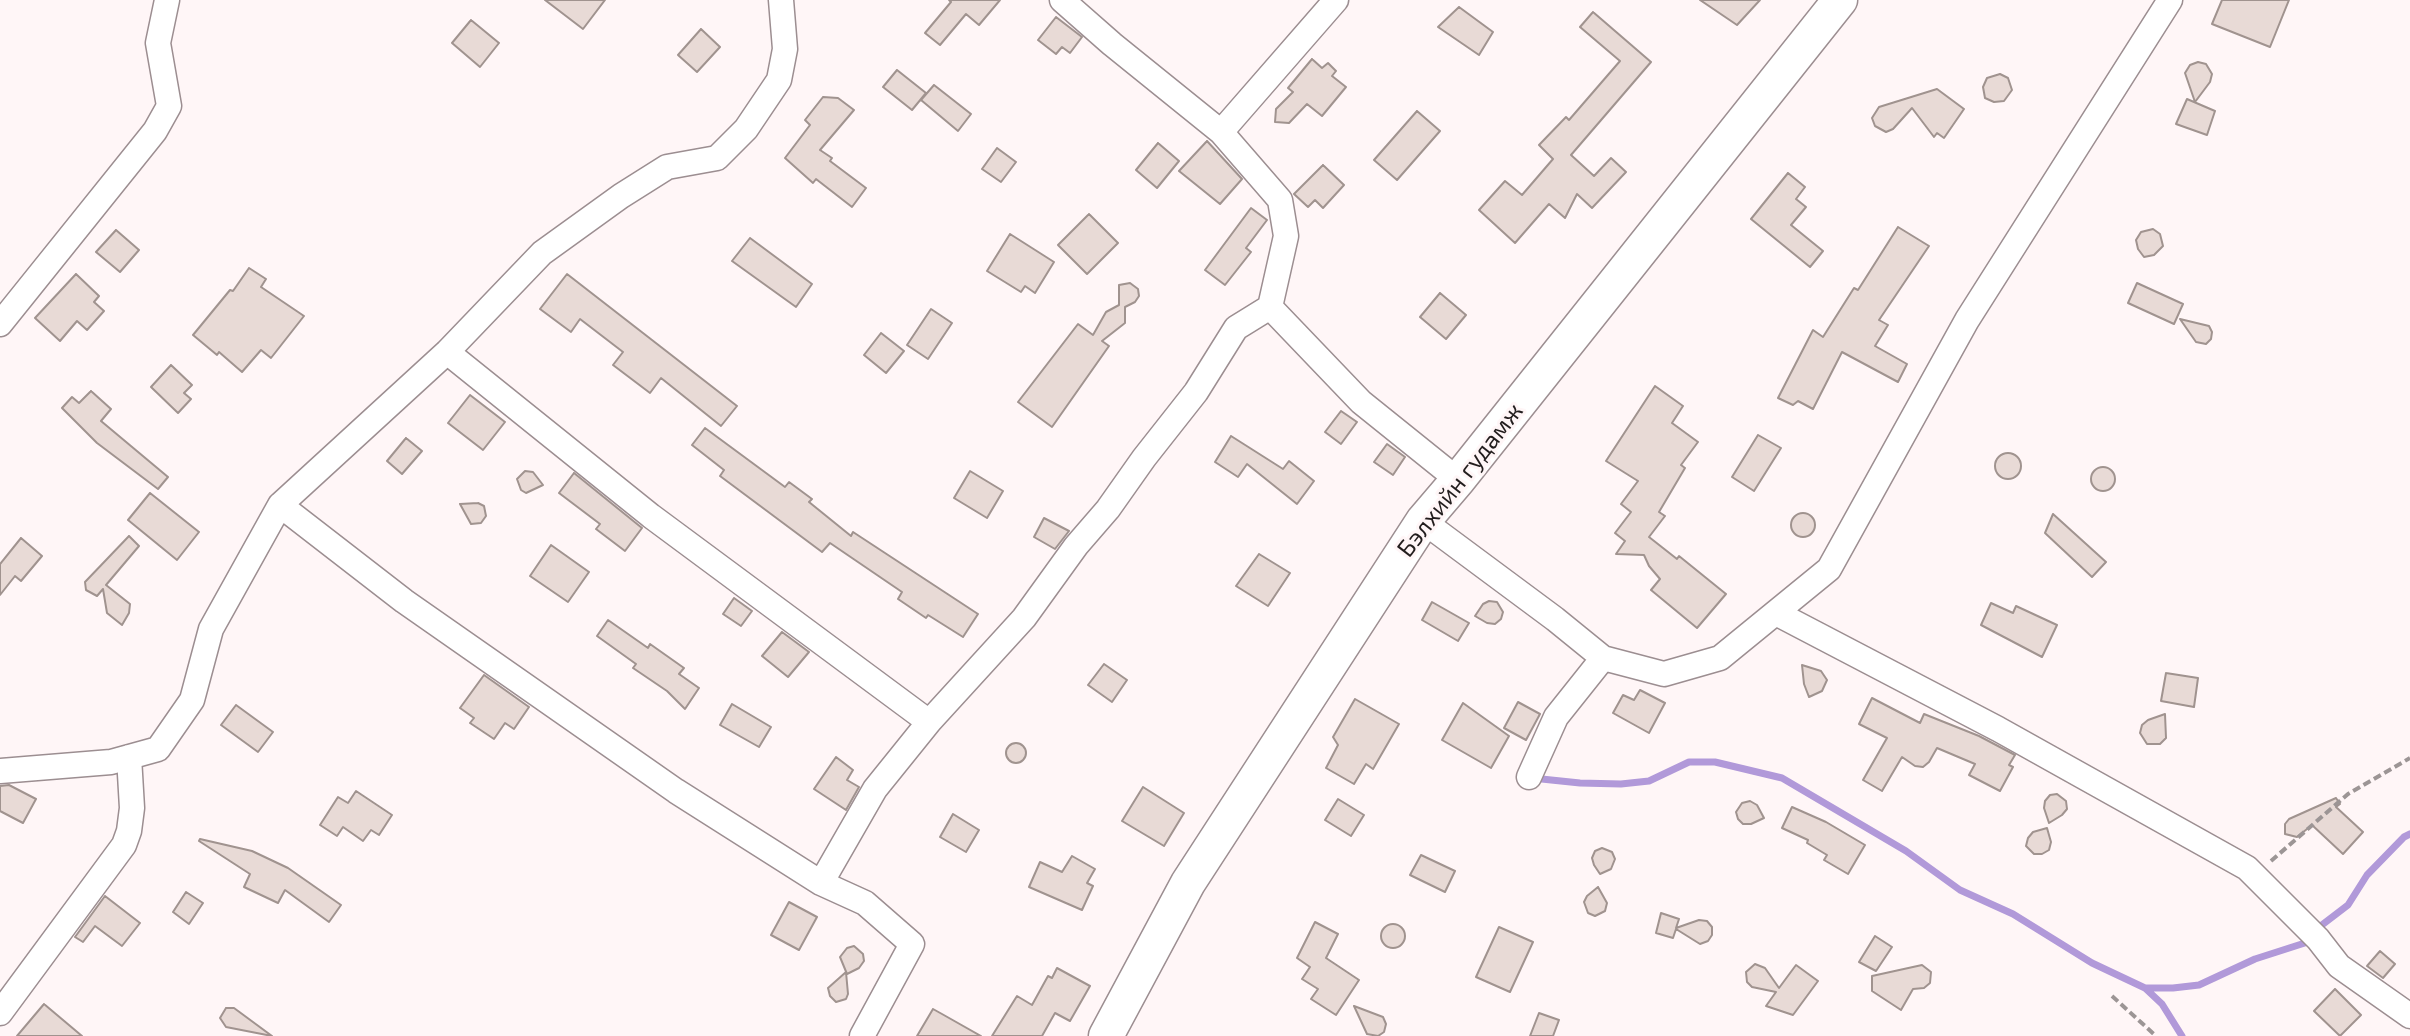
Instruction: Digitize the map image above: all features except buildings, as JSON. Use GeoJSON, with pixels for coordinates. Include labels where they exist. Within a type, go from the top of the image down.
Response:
{"type":"FeatureCollection","features":[{"type":"Feature","properties":{"kind":"main road","name":"Бэлхийн гудамж"},"geometry":{"type":"LineString","coordinates":[[1106,1036],[1188,883],[1423,521],[1840,0]]}},
{"type":"Feature","properties":{"kind":"street"},"geometry":{"type":"LineString","coordinates":[[0,324],[155,131],[169,106],[158,43],[167,0]]}},
{"type":"Feature","properties":{"kind":"street"},"geometry":{"type":"LineString","coordinates":[[0,771],[111,762],[158,749],[192,700],[211,629],[280,505],[447,352],[542,253],[667,167],[717,158],[746,129],[779,80],[785,49],[781,0]]}},
{"type":"Feature","properties":{"kind":"street"},"geometry":{"type":"LineString","coordinates":[[821,883],[875,789],[929,722],[1024,618],[1196,392],[1236,328],[1270,307],[1286,236],[1280,200],[1221,132],[1062,0]]}},
{"type":"Feature","properties":{"kind":"street"},"geometry":{"type":"LineString","coordinates":[[1221,132],[1336,0]]}},
{"type":"Feature","properties":{"kind":"street"},"geometry":{"type":"LineString","coordinates":[[1423,521],[1603,658],[1664,674],[1720,658],[1829,569],[1967,320],[2170,0]]}},
{"type":"Feature","properties":{"kind":"street"},"geometry":{"type":"LineString","coordinates":[[1270,307],[1361,402],[1458,480]]}},
{"type":"Feature","properties":{"kind":"street"},"geometry":{"type":"LineString","coordinates":[[447,352],[651,516],[929,722]]}},
{"type":"Feature","properties":{"kind":"street"},"geometry":{"type":"LineString","coordinates":[[280,505],[404,601],[676,791],[821,883],[865,903],[912,944],[862,1036]]}},
{"type":"Feature","properties":{"kind":"street"},"geometry":{"type":"LineString","coordinates":[[1776,613],[1998,729],[2247,868],[2318,939],[2339,966],[2410,1016]]}},
{"type":"Feature","properties":{"kind":"street"},"geometry":{"type":"LineString","coordinates":[[1529,777],[1556,717],[1603,658]]}},
{"type":"Feature","properties":{"kind":"street"},"geometry":{"type":"LineString","coordinates":[[0,1013],[124,845],[132,808],[129,757]]}},
{"type":"Feature","properties":{"kind":"path"},"geometry":{"type":"LineString","coordinates":[[2247,868],[2264,867],[2348,794],[2410,758]]}},
{"type":"Feature","properties":{"kind":"path"},"geometry":{"type":"LineString","coordinates":[[2112,996],[2156,1036]]}},
{"type":"Feature","properties":{"kind":"waterway"},"geometry":{"type":"LineString","coordinates":[[1532,778],[1621,784],[1649,781],[1689,762],[1715,762],[1782,778],[1906,851],[1960,890],[2013,914],[2092,963],[2145,988],[2162,1004],[2182,1036]]}},
{"type":"Feature","properties":{"kind":"waterway"},"geometry":{"type":"LineString","coordinates":[[2314,931],[2348,905],[2367,875],[2410,834]]}},
{"type":"Feature","properties":{"kind":"waterway"},"geometry":{"type":"LineString","coordinates":[[2145,988],[2199,985],[2255,959],[2311,941]]}}]}
